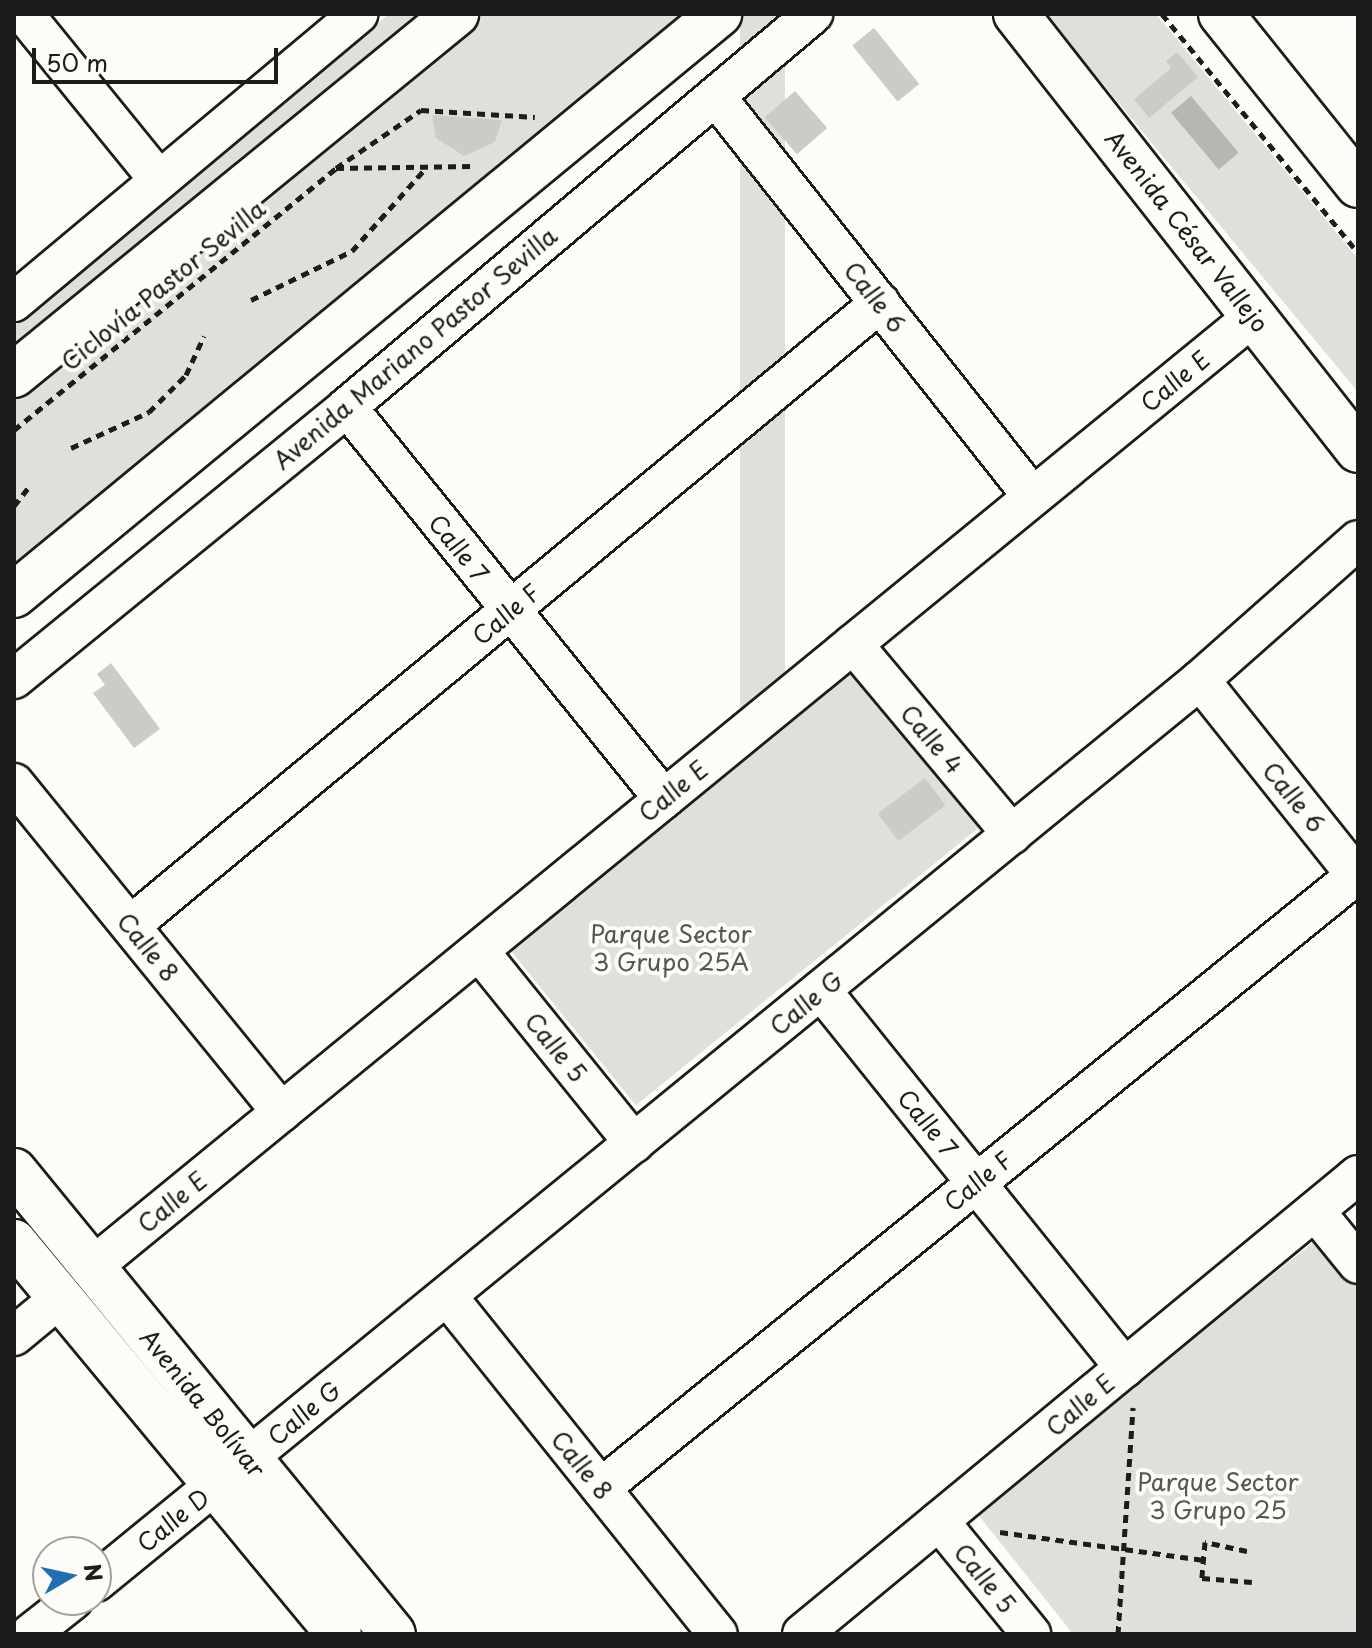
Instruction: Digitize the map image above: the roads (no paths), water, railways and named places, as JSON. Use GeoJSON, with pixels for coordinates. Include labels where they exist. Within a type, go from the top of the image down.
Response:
{"type":"FeatureCollection","features":[{"type":"Feature","properties":{"kind":"main road"},"geometry":{"type":"LineString","coordinates":[[14,375],[456,14]]}},
{"type":"Feature","properties":{"kind":"main road"},"geometry":{"type":"LineString","coordinates":[[14,595],[719,14]]}},
{"type":"Feature","properties":{"kind":"main road","name":"Avenida César Vallejo"},"geometry":{"type":"LineString","coordinates":[[1016,14],[1358,450]]}},
{"type":"Feature","properties":{"kind":"main road"},"geometry":{"type":"LineString","coordinates":[[1221,14],[1358,185]]}},
{"type":"Feature","properties":{"kind":"main road","name":"Avenida Bolívar"},"geometry":{"type":"LineString","coordinates":[[14,1171],[393,1634]]}},
{"type":"Feature","properties":{"kind":"main road","name":"Avenida Bolívar"},"geometry":{"type":"LineString","coordinates":[[14,1242],[214,1487],[339,1634]]}},
{"type":"Feature","properties":{"kind":"street"},"geometry":{"type":"LineString","coordinates":[[24,14],[159,180]]}},
{"type":"Feature","properties":{"kind":"street","name":"Avenida Mariano Pastor Sevilla"},"geometry":{"type":"LineString","coordinates":[[14,679],[347,407],[813,14]]}},
{"type":"Feature","properties":{"kind":"street"},"geometry":{"type":"LineString","coordinates":[[14,302],[355,15]]}},
{"type":"Feature","properties":{"kind":"street","name":"Calle 6"},"geometry":{"type":"LineString","coordinates":[[716,97],[1033,497]]}},
{"type":"Feature","properties":{"kind":"street","name":"Calle F"},"geometry":{"type":"LineString","coordinates":[[131,925],[880,303]]}},
{"type":"Feature","properties":{"kind":"street","name":"Calle E"},"geometry":{"type":"LineString","coordinates":[[92,1267],[1254,316]]}},
{"type":"Feature","properties":{"kind":"street","name":"Calle 7"},"geometry":{"type":"LineString","coordinates":[[347,407],[664,799]]}},
{"type":"Feature","properties":{"kind":"street","name":"Calle G"},"geometry":{"type":"LineString","coordinates":[[249,1459],[1200,680],[1358,540]]}},
{"type":"Feature","properties":{"kind":"street","name":"Calle 4"},"geometry":{"type":"LineString","coordinates":[[853,644],[1012,834]]}},
{"type":"Feature","properties":{"kind":"street","name":"Calle 6"},"geometry":{"type":"LineString","coordinates":[[1200,680],[1357,876]]}},
{"type":"Feature","properties":{"kind":"street","name":"Calle 8"},"geometry":{"type":"LineString","coordinates":[[14,783],[281,1112]]}},
{"type":"Feature","properties":{"kind":"street","name":"Calle F"},"geometry":{"type":"LineString","coordinates":[[601,1488],[1357,876]]}},
{"type":"Feature","properties":{"kind":"street","name":"Calle 5"},"geometry":{"type":"LineString","coordinates":[[479,951],[634,1143]]}},
{"type":"Feature","properties":{"kind":"street","name":"Calle 7"},"geometry":{"type":"LineString","coordinates":[[821,990],[1130,1381]]}},
{"type":"Feature","properties":{"kind":"street","name":"Calle E"},"geometry":{"type":"LineString","coordinates":[[802,1634],[939,1521],[1130,1381],[1358,1175]]}},
{"type":"Feature","properties":{"kind":"street"},"geometry":{"type":"LineString","coordinates":[[1315,1211],[1358,1264]]}},
{"type":"Feature","properties":{"kind":"street","name":"Calle 8"},"geometry":{"type":"LineString","coordinates":[[447,1296],[718,1634]]}},
{"type":"Feature","properties":{"kind":"street"},"geometry":{"type":"LineString","coordinates":[[14,1336],[60,1298]]}},
{"type":"Feature","properties":{"kind":"street","name":"Calle D"},"geometry":{"type":"LineString","coordinates":[[112,1569],[249,1459]]}},
{"type":"Feature","properties":{"kind":"street","name":"Calle 5"},"geometry":{"type":"LineString","coordinates":[[939,1521],[1031,1634]]}},
{"type":"Feature","properties":{"kind":"street"},"geometry":{"type":"LineString","coordinates":[[30,1634],[53,1616]]}},
{"type":"Feature","properties":{"kind":"park label","name":"Parque Sector 3 Grupo 25A"},"geometry":{"type":"Point","coordinates":[671,948]}},
{"type":"Feature","properties":{"kind":"park label","name":"Parque Sector 3 Grupo 25"},"geometry":{"type":"Point","coordinates":[1218,1496]}}]}
